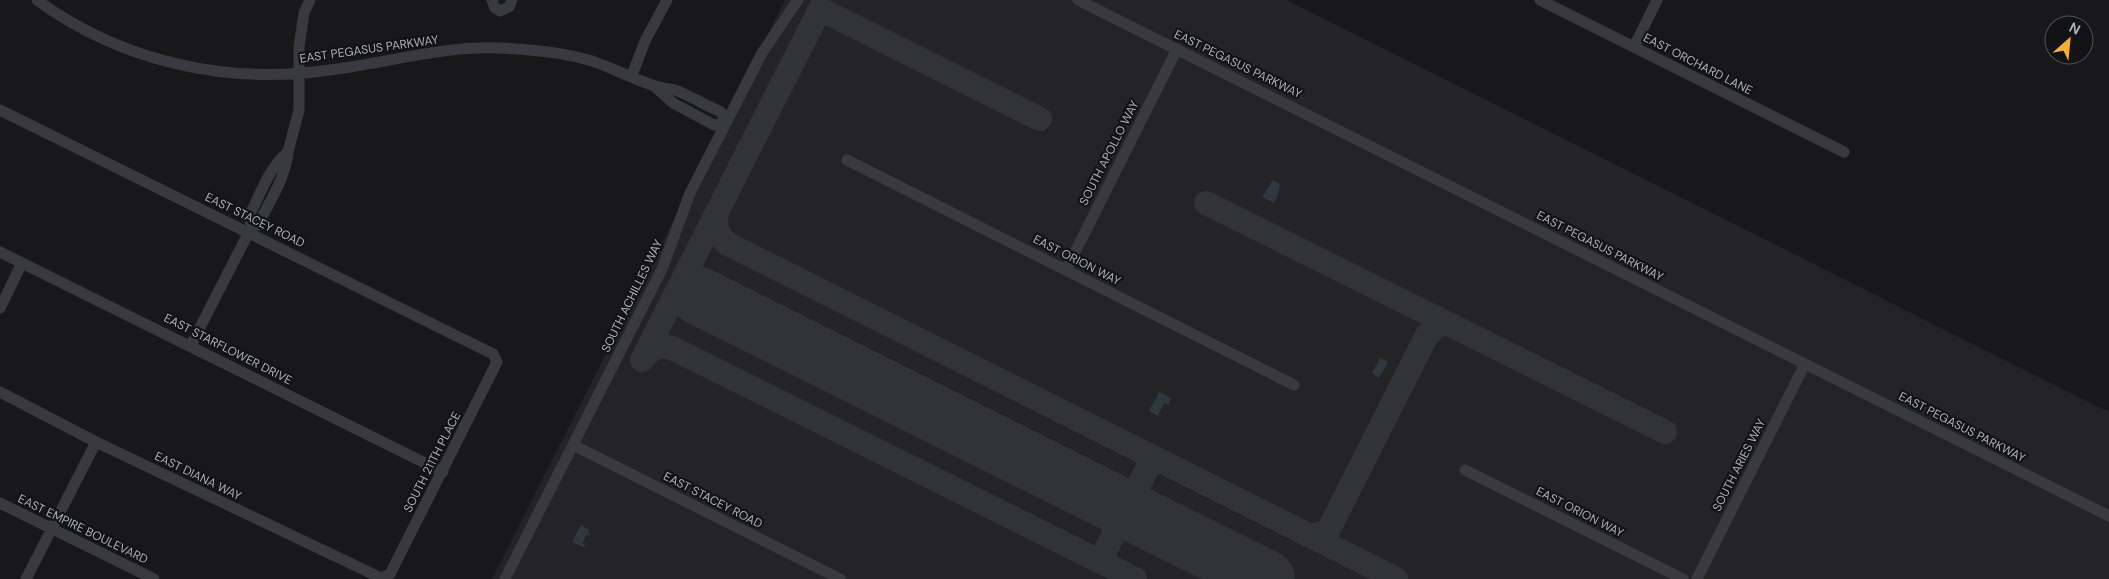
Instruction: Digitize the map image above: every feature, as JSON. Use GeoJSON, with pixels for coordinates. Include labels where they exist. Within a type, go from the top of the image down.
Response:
{"type":"FeatureCollection","features":[{"type":"Feature","properties":{"kind":"street","name":"EAST PEGASUS PARKWAY"},"geometry":{"type":"LineString","coordinates":[[37,0],[86,31],[119,46],[161,61],[227,73],[262,76],[300,74],[462,49],[498,48],[536,51],[590,60],[632,75],[654,86],[678,91],[721,112],[726,123]]}},
{"type":"Feature","properties":{"kind":"street"},"geometry":{"type":"LineString","coordinates":[[191,345],[251,228],[248,218],[268,193],[278,190],[286,168],[288,152],[300,110],[300,29],[310,0]]}},
{"type":"Feature","properties":{"kind":"street"},"geometry":{"type":"LineString","coordinates":[[492,0],[495,8],[500,11],[510,8],[512,0]]}},
{"type":"Feature","properties":{"kind":"street"},"geometry":{"type":"LineString","coordinates":[[632,75],[645,42],[667,0]]}},
{"type":"Feature","properties":{"kind":"street","name":"SOUTH ACHILLES WAY"},"geometry":{"type":"LineString","coordinates":[[505,579],[662,269],[684,207],[726,123],[762,53],[798,0]]}},
{"type":"Feature","properties":{"kind":"street","name":"EAST PEGASUS PARKWAY"},"geometry":{"type":"LineString","coordinates":[[1078,0],[2109,516]]}},
{"type":"Feature","properties":{"kind":"street","name":"EAST ORCHARD LANE"},"geometry":{"type":"LineString","coordinates":[[1540,0],[1844,152]]}},
{"type":"Feature","properties":{"kind":"street"},"geometry":{"type":"LineString","coordinates":[[1634,47],[1657,0]]}},
{"type":"Feature","properties":{"kind":"street","name":"SOUTH APOLLO WAY"},"geometry":{"type":"LineString","coordinates":[[1066,270],[1177,49]]}},
{"type":"Feature","properties":{"kind":"street","name":"EAST STACEY ROAD"},"geometry":{"type":"LineString","coordinates":[[0,110],[251,228],[496,357]]}},
{"type":"Feature","properties":{"kind":"street"},"geometry":{"type":"LineString","coordinates":[[268,193],[264,181],[276,162],[288,152]]}},
{"type":"Feature","properties":{"kind":"street","name":"EAST ORION WAY"},"geometry":{"type":"LineString","coordinates":[[846,160],[1294,384]]}},
{"type":"Feature","properties":{"kind":"street","name":"EAST STARFLOWER DRIVE"},"geometry":{"type":"LineString","coordinates":[[0,252],[191,345],[443,472]]}},
{"type":"Feature","properties":{"kind":"street"},"geometry":{"type":"LineString","coordinates":[[0,308],[22,263]]}},
{"type":"Feature","properties":{"kind":"street","name":"SOUTH 211TH PLACE"},"geometry":{"type":"LineString","coordinates":[[386,577],[443,472],[494,368],[496,357]]}},
{"type":"Feature","properties":{"kind":"street","name":"SOUTH ARIES WAY"},"geometry":{"type":"LineString","coordinates":[[1697,579],[1805,364]]}},
{"type":"Feature","properties":{"kind":"street","name":"EAST DIANA WAY"},"geometry":{"type":"LineString","coordinates":[[0,392],[96,442],[374,576],[386,577]]}},
{"type":"Feature","properties":{"kind":"street"},"geometry":{"type":"LineString","coordinates":[[26,579],[96,442]]}},
{"type":"Feature","properties":{"kind":"street","name":"EAST STACEY ROAD"},"geometry":{"type":"LineString","coordinates":[[573,445],[840,579]]}},
{"type":"Feature","properties":{"kind":"street","name":"EAST ORION WAY"},"geometry":{"type":"LineString","coordinates":[[1465,470],[1682,579]]}},
{"type":"Feature","properties":{"kind":"street","name":"EAST EMPIRE BOULEVARD"},"geometry":{"type":"LineString","coordinates":[[0,503],[154,579]]}},
{"type":"Feature","properties":{"kind":"shaded area"},"geometry":{"type":"Polygon","coordinates":[[[785,0],[1287,0],[2109,412],[2109,579],[492,579],[785,0]]]}},
{"type":"Feature","properties":{"kind":"shaded area"},"geometry":{"type":"Polygon","coordinates":[[[1273,180],[1280,184],[1274,203],[1262,197],[1273,180]]]}},
{"type":"Feature","properties":{"kind":"shaded area"},"geometry":{"type":"Polygon","coordinates":[[[1380,358],[1388,362],[1379,378],[1372,373],[1380,358]]]}},
{"type":"Feature","properties":{"kind":"shaded area"},"geometry":{"type":"Polygon","coordinates":[[[1159,392],[1171,398],[1168,405],[1164,403],[1158,416],[1149,411],[1159,392]]]}},
{"type":"Feature","properties":{"kind":"shaded area"},"geometry":{"type":"Polygon","coordinates":[[[581,525],[589,530],[588,533],[591,533],[589,536],[587,534],[582,544],[586,545],[583,547],[572,542],[581,525]]]}},
{"type":"Feature","properties":{"kind":"taxiway"},"geometry":{"type":"LineString","coordinates":[[642,360],[820,9],[1040,119]]}},
{"type":"Feature","properties":{"kind":"taxiway"},"geometry":{"type":"LineString","coordinates":[[1206,203],[1665,432]]}},
{"type":"Feature","properties":{"kind":"taxiway"},"geometry":{"type":"LineString","coordinates":[[716,214],[717,231],[726,243],[1396,579]]}},
{"type":"Feature","properties":{"kind":"taxiway"},"geometry":{"type":"LineString","coordinates":[[668,308],[682,296],[690,294],[699,296]]}},
{"type":"Feature","properties":{"kind":"taxiway"},"geometry":{"type":"LineString","coordinates":[[1309,536],[1320,534],[1329,529],[1427,335],[1438,325],[1448,324]]}},
{"type":"Feature","properties":{"kind":"taxiway"},"geometry":{"type":"LineString","coordinates":[[642,360],[655,348],[663,346],[672,348],[1135,579]]}},
{"type":"Feature","properties":{"kind":"taxiway"},"geometry":{"type":"LineString","coordinates":[[1100,561],[1153,457]]}},
{"type":"Feature","properties":{"kind":"runway"},"geometry":{"type":"LineString","coordinates":[[699,296],[1266,579]]}}]}
